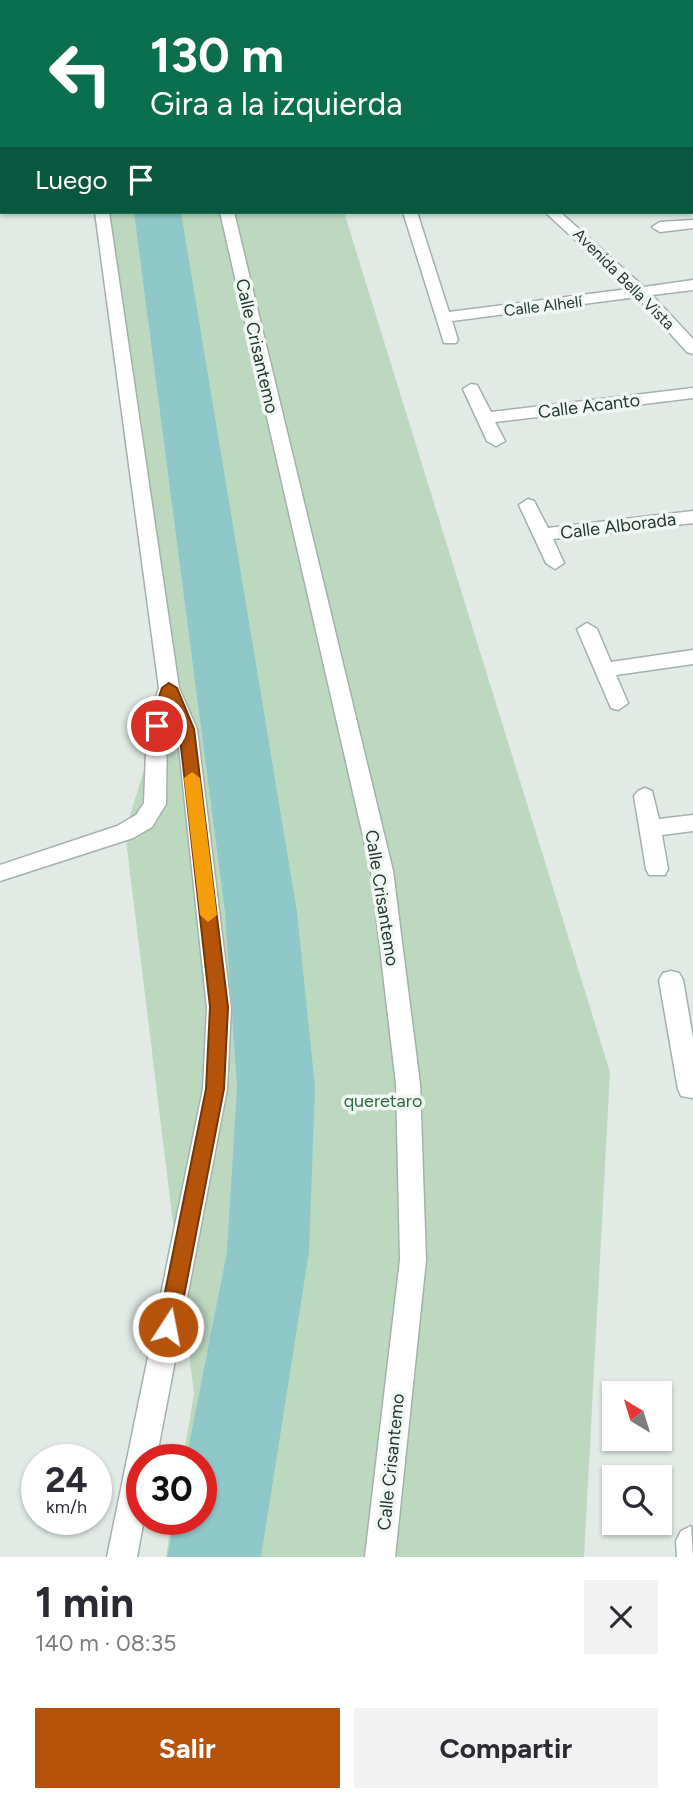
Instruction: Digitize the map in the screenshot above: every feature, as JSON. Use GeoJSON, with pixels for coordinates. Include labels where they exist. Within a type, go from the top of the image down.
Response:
{"type":"FeatureCollection","features":[{"type":"Feature","properties":{"kind":"street"},"geometry":{"type":"LineString","coordinates":[[102,214],[169,688],[187,729],[219,1007],[215,1089],[145,1444]]}},
{"type":"Feature","properties":{"kind":"street","name":"Calle Crisantemo"},"geometry":{"type":"LineString","coordinates":[[228,214],[382,872],[408,1084],[413,1260],[380,1557]]}},
{"type":"Feature","properties":{"kind":"street"},"geometry":{"type":"LineString","coordinates":[[411,214],[450,340]]}},
{"type":"Feature","properties":{"kind":"street","name":"Avenida Bella Vista"},"geometry":{"type":"LineString","coordinates":[[555,214],[573,227],[642,293],[693,349]]}},
{"type":"Feature","properties":{"kind":"street"},"geometry":{"type":"LineString","coordinates":[[660,227],[693,224]]}},
{"type":"Feature","properties":{"kind":"street","name":"Calle Alhelí"},"geometry":{"type":"LineString","coordinates":[[444,317],[693,285]]}},
{"type":"Feature","properties":{"kind":"street"},"geometry":{"type":"LineString","coordinates":[[471,389],[496,441]]}},
{"type":"Feature","properties":{"kind":"street","name":"Calle Acanto"},"geometry":{"type":"LineString","coordinates":[[485,418],[693,393]]}},
{"type":"Feature","properties":{"kind":"street"},"geometry":{"type":"LineString","coordinates":[[528,505],[555,563]]}},
{"type":"Feature","properties":{"kind":"street","name":"Calle Alborada"},"geometry":{"type":"LineString","coordinates":[[542,534],[693,517]]}},
{"type":"Feature","properties":{"kind":"street"},"geometry":{"type":"LineString","coordinates":[[587,629],[618,703]]}},
{"type":"Feature","properties":{"kind":"street"},"geometry":{"type":"LineString","coordinates":[[605,670],[693,657]]}},
{"type":"Feature","properties":{"kind":"street"},"geometry":{"type":"LineString","coordinates":[[0,873],[125,832],[144,821],[155,804],[157,726],[169,688]]}},
{"type":"Feature","properties":{"kind":"street"},"geometry":{"type":"LineString","coordinates":[[645,796],[657,869]]}},
{"type":"Feature","properties":{"kind":"street"},"geometry":{"type":"LineString","coordinates":[[650,828],[693,823]]}},
{"type":"Feature","properties":{"kind":"street"},"geometry":{"type":"LineString","coordinates":[[671,979],[687,1031],[690,1089]]}},
{"type":"Feature","properties":{"kind":"street"},"geometry":{"type":"LineString","coordinates":[[122,1557],[127,1535]]}},
{"type":"Feature","properties":{"kind":"green space","name":"queretaro"},"geometry":{"type":"Polygon","coordinates":[[[102,214],[345,214],[610,1072],[584,1557],[166,1557],[169,1535],[217,1535],[217,1444],[186,1444],[194,1394],[125,832],[169,688],[102,214]]]}},
{"type":"Feature","properties":{"kind":"waterway"},"geometry":{"type":"LineString","coordinates":[[157,214],[261,912],[276,1087],[268,1252],[214,1557]]}},
{"type":"Feature","properties":{"kind":"slow traffic"},"geometry":{"type":"LineString","coordinates":[[192,778],[208,915]]}},
{"type":"Feature","properties":{"kind":"route"},"geometry":{"type":"LineString","coordinates":[[157,726],[169,688],[187,729],[219,1007],[215,1089],[168,1327]]}}]}
